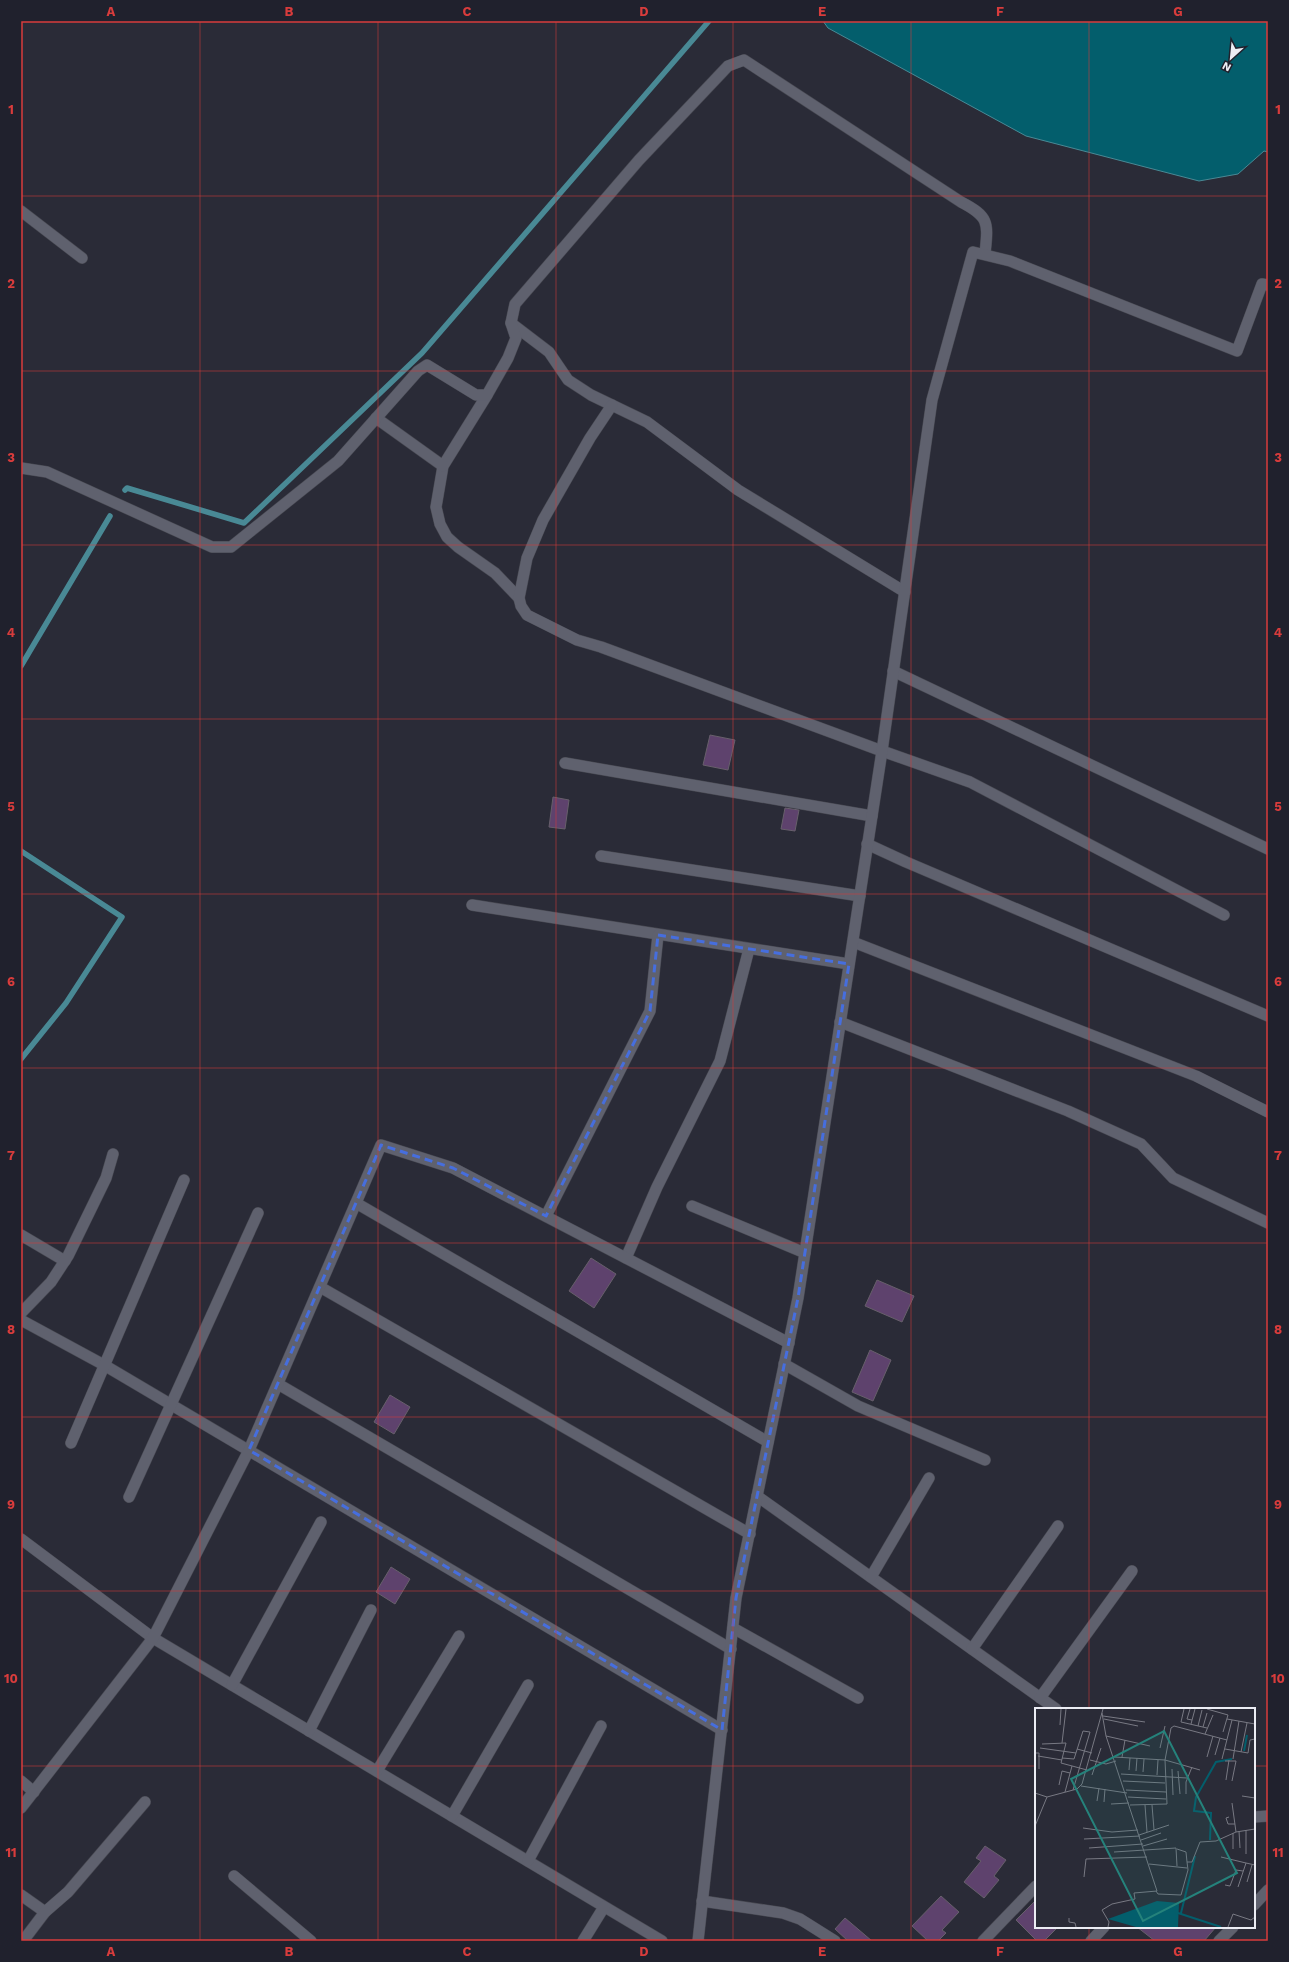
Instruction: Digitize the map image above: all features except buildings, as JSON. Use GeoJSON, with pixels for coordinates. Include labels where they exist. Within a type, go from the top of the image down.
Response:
{"type":"FeatureCollection","features":[{"type":"Feature","properties":{"kind":"street"},"geometry":{"type":"LineString","coordinates":[[519,598],[495,573],[458,547],[447,537],[440,524],[436,507],[443,466],[508,358],[516,338],[511,323],[515,304],[639,160],[728,66],[744,60],[961,202],[978,210],[984,218],[987,229],[985,254]]}},
{"type":"Feature","properties":{"kind":"street"},"geometry":{"type":"LineString","coordinates":[[21,211],[82,258]]}},
{"type":"Feature","properties":{"kind":"street"},"geometry":{"type":"LineString","coordinates":[[698,1941],[736,1598],[789,1343],[805,1253],[882,752],[932,400],[973,252],[1010,261],[1237,351],[1262,284],[1268,286]]}},
{"type":"Feature","properties":{"kind":"street"},"geometry":{"type":"LineString","coordinates":[[511,323],[549,352],[568,380],[612,405],[647,422],[738,490],[905,592]]}},
{"type":"Feature","properties":{"kind":"street"},"geometry":{"type":"LineString","coordinates":[[21,468],[47,472],[212,547],[231,546],[338,461],[418,371],[427,365],[476,395],[487,395]]}},
{"type":"Feature","properties":{"kind":"street"},"geometry":{"type":"LineString","coordinates":[[612,405],[583,451],[543,520],[527,558],[519,598],[521,606],[527,615],[577,640],[601,647],[882,752],[970,782],[1224,915]]}},
{"type":"Feature","properties":{"kind":"street"},"geometry":{"type":"LineString","coordinates":[[376,418],[443,466]]}},
{"type":"Feature","properties":{"kind":"street"},"geometry":{"type":"LineString","coordinates":[[894,671],[1268,849]]}},
{"type":"Feature","properties":{"kind":"street"},"geometry":{"type":"LineString","coordinates":[[565,763],[872,816]]}},
{"type":"Feature","properties":{"kind":"street"},"geometry":{"type":"LineString","coordinates":[[867,844],[1268,1016]]}},
{"type":"Feature","properties":{"kind":"street"},"geometry":{"type":"LineString","coordinates":[[601,856],[860,896]]}},
{"type":"Feature","properties":{"kind":"street"},"geometry":{"type":"LineString","coordinates":[[472,905],[849,964]]}},
{"type":"Feature","properties":{"kind":"street"},"geometry":{"type":"LineString","coordinates":[[546,1216],[650,1011],[658,935]]}},
{"type":"Feature","properties":{"kind":"street"},"geometry":{"type":"LineString","coordinates":[[853,942],[1196,1076],[1268,1112]]}},
{"type":"Feature","properties":{"kind":"street"},"geometry":{"type":"LineString","coordinates":[[626,1258],[657,1187],[720,1061],[749,949]]}},
{"type":"Feature","properties":{"kind":"street"},"geometry":{"type":"LineString","coordinates":[[840,1022],[1068,1111],[1141,1144],[1173,1178],[1268,1224]]}},
{"type":"Feature","properties":{"kind":"street"},"geometry":{"type":"LineString","coordinates":[[21,1808],[153,1638],[249,1450],[380,1145],[453,1168],[789,1343]]}},
{"type":"Feature","properties":{"kind":"street"},"geometry":{"type":"LineString","coordinates":[[21,1312],[51,1282],[65,1261],[106,1178],[113,1154]]}},
{"type":"Feature","properties":{"kind":"street"},"geometry":{"type":"LineString","coordinates":[[71,1443],[184,1180]]}},
{"type":"Feature","properties":{"kind":"street"},"geometry":{"type":"LineString","coordinates":[[356,1203],[768,1442]]}},
{"type":"Feature","properties":{"kind":"street"},"geometry":{"type":"LineString","coordinates":[[692,1206],[805,1253]]}},
{"type":"Feature","properties":{"kind":"street"},"geometry":{"type":"LineString","coordinates":[[129,1497],[258,1213]]}},
{"type":"Feature","properties":{"kind":"street"},"geometry":{"type":"LineString","coordinates":[[21,1235],[65,1261]]}},
{"type":"Feature","properties":{"kind":"street"},"geometry":{"type":"LineString","coordinates":[[320,1287],[750,1534]]}},
{"type":"Feature","properties":{"kind":"street"},"geometry":{"type":"LineString","coordinates":[[21,1320],[104,1365],[722,1730]]}},
{"type":"Feature","properties":{"kind":"street"},"geometry":{"type":"LineString","coordinates":[[784,1364],[858,1406],[985,1460]]}},
{"type":"Feature","properties":{"kind":"street"},"geometry":{"type":"LineString","coordinates":[[278,1384],[731,1649]]}},
{"type":"Feature","properties":{"kind":"street"},"geometry":{"type":"LineString","coordinates":[[871,1577],[929,1478]]}},
{"type":"Feature","properties":{"kind":"street"},"geometry":{"type":"LineString","coordinates":[[757,1496],[1055,1708]]}},
{"type":"Feature","properties":{"kind":"street"},"geometry":{"type":"LineString","coordinates":[[232,1685],[321,1522]]}},
{"type":"Feature","properties":{"kind":"street"},"geometry":{"type":"LineString","coordinates":[[972,1649],[1058,1526]]}},
{"type":"Feature","properties":{"kind":"street"},"geometry":{"type":"LineString","coordinates":[[21,1539],[153,1638],[662,1941]]}},
{"type":"Feature","properties":{"kind":"street"},"geometry":{"type":"LineString","coordinates":[[1040,1698],[1132,1571]]}},
{"type":"Feature","properties":{"kind":"street"},"geometry":{"type":"LineString","coordinates":[[309,1731],[371,1610]]}},
{"type":"Feature","properties":{"kind":"street"},"geometry":{"type":"LineString","coordinates":[[733,1628],[858,1698]]}},
{"type":"Feature","properties":{"kind":"street"},"geometry":{"type":"LineString","coordinates":[[377,1771],[459,1636]]}},
{"type":"Feature","properties":{"kind":"street"},"geometry":{"type":"LineString","coordinates":[[452,1816],[528,1684]]}},
{"type":"Feature","properties":{"kind":"street"},"geometry":{"type":"LineString","coordinates":[[528,1862],[601,1726]]}},
{"type":"Feature","properties":{"kind":"street"},"geometry":{"type":"LineString","coordinates":[[21,1781],[34,1792]]}},
{"type":"Feature","properties":{"kind":"street"},"geometry":{"type":"LineString","coordinates":[[23,1941],[45,1912],[68,1892],[145,1802]]}},
{"type":"Feature","properties":{"kind":"street"},"geometry":{"type":"LineString","coordinates":[[1255,1817],[1268,1816]]}},
{"type":"Feature","properties":{"kind":"street"},"geometry":{"type":"LineString","coordinates":[[234,1876],[311,1941]]}},
{"type":"Feature","properties":{"kind":"street"},"geometry":{"type":"LineString","coordinates":[[983,1941],[1035,1887]]}},
{"type":"Feature","properties":{"kind":"street"},"geometry":{"type":"LineString","coordinates":[[1255,1904],[1268,1890]]}},
{"type":"Feature","properties":{"kind":"street"},"geometry":{"type":"LineString","coordinates":[[21,1895],[45,1912]]}},
{"type":"Feature","properties":{"kind":"street"},"geometry":{"type":"LineString","coordinates":[[702,1901],[782,1913],[800,1919],[835,1941]]}},
{"type":"Feature","properties":{"kind":"street"},"geometry":{"type":"LineString","coordinates":[[583,1941],[604,1907]]}},
{"type":"Feature","properties":{"kind":"street"},"geometry":{"type":"LineString","coordinates":[[1091,1941],[1103,1928]]}},
{"type":"Feature","properties":{"kind":"street"},"geometry":{"type":"LineString","coordinates":[[1219,1941],[1232,1928]]}},
{"type":"Feature","properties":{"kind":"highlighted area"},"geometry":{"type":"Polygon","coordinates":[[[658,935],[849,964],[798,1298],[736,1598],[722,1730],[249,1450],[381,1145],[453,1168],[546,1216],[650,1011],[658,935]]]}},
{"type":"Feature","properties":{"kind":"water"},"geometry":{"type":"Polygon","coordinates":[[[823,21],[1268,21],[1268,152],[1264,151],[1238,174],[1199,181],[1026,136],[828,28],[823,21]]]}},
{"type":"Feature","properties":{"kind":"waterway"},"geometry":{"type":"LineString","coordinates":[[125,490],[127,488],[244,523],[422,353],[709,21]]}},
{"type":"Feature","properties":{"kind":"waterway"},"geometry":{"type":"LineString","coordinates":[[21,666],[110,516]]}},
{"type":"Feature","properties":{"kind":"waterway"},"geometry":{"type":"LineString","coordinates":[[21,851],[122,917],[66,1003],[21,1059]]}}]}
